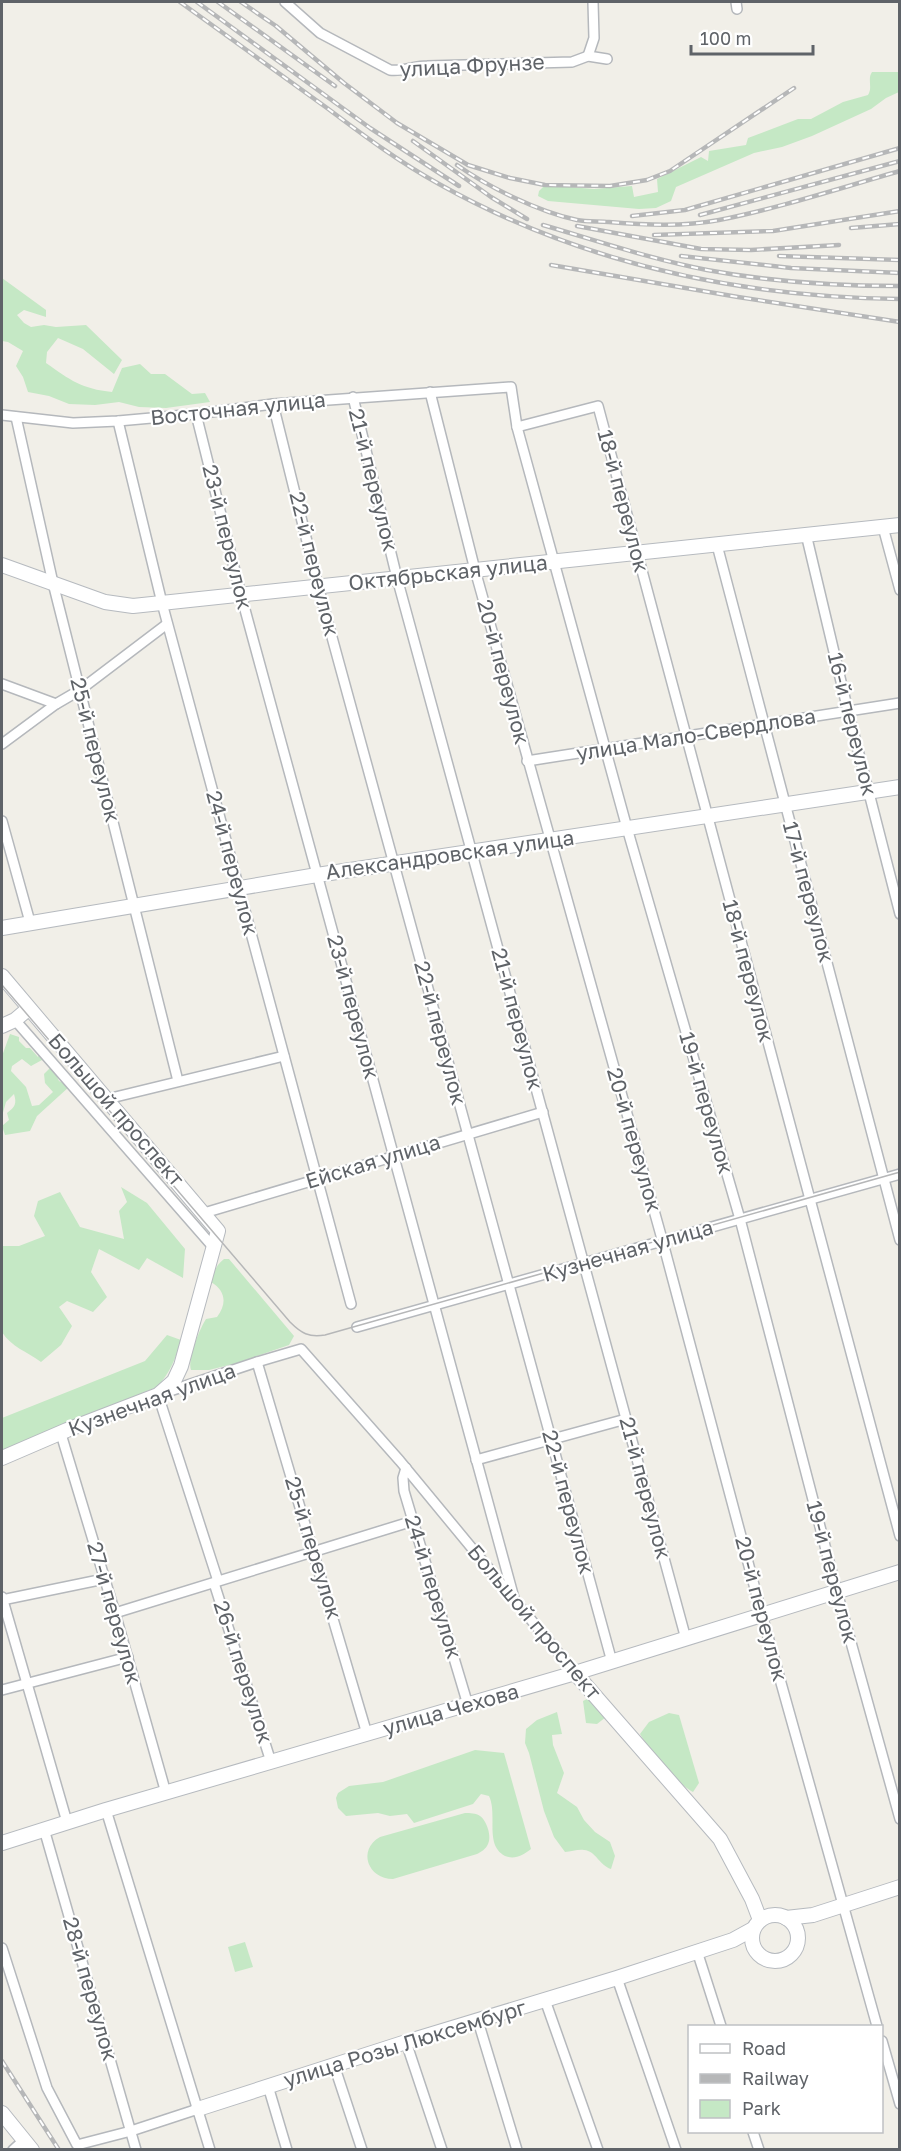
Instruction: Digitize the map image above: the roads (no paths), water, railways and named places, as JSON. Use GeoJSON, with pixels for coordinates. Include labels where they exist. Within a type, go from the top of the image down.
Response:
{"type":"FeatureCollection","features":[{"type":"Feature","properties":{"kind":"street","name":"улица Фрунзе"},"geometry":{"type":"LineString","coordinates":[[285,2],[320,33],[395,71],[414,66],[572,62],[588,56],[607,60]]}},
{"type":"Feature","properties":{"kind":"street"},"geometry":{"type":"LineString","coordinates":[[588,56],[594,38],[593,2]]}},
{"type":"Feature","properties":{"kind":"street","name":"Восточная улица"},"geometry":{"type":"LineString","coordinates":[[2,415],[72,423],[117,421],[353,397],[511,387]]}},
{"type":"Feature","properties":{"kind":"street","name":"19-й переулок"},"geometry":{"type":"LineString","coordinates":[[511,387],[517,427],[627,828],[740,1219],[837,1592],[900,1819]]}},
{"type":"Feature","properties":{"kind":"street","name":"20-й переулок"},"geometry":{"type":"LineString","coordinates":[[430,392],[474,570],[663,1241],[762,1615],[878,2025]]}},
{"type":"Feature","properties":{"kind":"street","name":"21-й переулок"},"geometry":{"type":"LineString","coordinates":[[353,397],[397,578],[686,1639]]}},
{"type":"Feature","properties":{"kind":"street","name":"22-й переулок"},"geometry":{"type":"LineString","coordinates":[[273,404],[318,586],[612,1662]]}},
{"type":"Feature","properties":{"kind":"street","name":"18-й переулок"},"geometry":{"type":"LineString","coordinates":[[517,427],[598,406],[900,1536]]}},
{"type":"Feature","properties":{"kind":"street","name":"23-й переулок"},"geometry":{"type":"LineString","coordinates":[[196,414],[241,595],[514,1598]]}},
{"type":"Feature","properties":{"kind":"street","name":"25-й переулок"},"geometry":{"type":"LineString","coordinates":[[16,417],[53,583],[178,1081]]}},
{"type":"Feature","properties":{"kind":"street","name":"24-й переулок"},"geometry":{"type":"LineString","coordinates":[[117,421],[167,624],[351,1304]]}},
{"type":"Feature","properties":{"kind":"street","name":"Октябрьская улица"},"geometry":{"type":"LineString","coordinates":[[2,565],[119,605],[241,595],[900,525]]}},
{"type":"Feature","properties":{"kind":"street"},"geometry":{"type":"LineString","coordinates":[[883,527],[900,590]]}},
{"type":"Feature","properties":{"kind":"street","name":"16-й переулок"},"geometry":{"type":"LineString","coordinates":[[806,534],[900,914]]}},
{"type":"Feature","properties":{"kind":"street","name":"17-й переулок"},"geometry":{"type":"LineString","coordinates":[[717,544],[900,1240]]}},
{"type":"Feature","properties":{"kind":"street"},"geometry":{"type":"LineString","coordinates":[[2,744],[56,704],[80,690],[167,624]]}},
{"type":"Feature","properties":{"kind":"street"},"geometry":{"type":"LineString","coordinates":[[2,684],[56,704]]}},
{"type":"Feature","properties":{"kind":"street","name":"улица Мало-Свердлова"},"geometry":{"type":"LineString","coordinates":[[527,761],[900,703]]}},
{"type":"Feature","properties":{"kind":"street","name":"Александровская улица"},"geometry":{"type":"LineString","coordinates":[[2,928],[317,874],[900,787]]}},
{"type":"Feature","properties":{"kind":"street"},"geometry":{"type":"LineString","coordinates":[[2,820],[30,922]]}},
{"type":"Feature","properties":{"kind":"street","name":"Большой проспект"},"geometry":{"type":"LineString","coordinates":[[2,976],[218,1231],[181,1366],[174,1381],[158,1395]]}},
{"type":"Feature","properties":{"kind":"street"},"geometry":{"type":"LineString","coordinates":[[2,1026],[15,1020],[28,1009]]}},
{"type":"Feature","properties":{"kind":"street","name":"Большой проспект"},"geometry":{"type":"LineString","coordinates":[[15,1020],[214,1248]]}},
{"type":"Feature","properties":{"kind":"street"},"geometry":{"type":"LineString","coordinates":[[107,1099],[284,1056]]}},
{"type":"Feature","properties":{"kind":"street","name":"Ейская улица"},"geometry":{"type":"LineString","coordinates":[[204,1213],[543,1112]]}},
{"type":"Feature","properties":{"kind":"street","name":"Кузнечная улица"},"geometry":{"type":"LineString","coordinates":[[357,1328],[900,1174]]}},
{"type":"Feature","properties":{"kind":"street","name":"Кузнечная улица"},"geometry":{"type":"LineString","coordinates":[[2,1458],[158,1395],[296,1350],[305,1351]]}},
{"type":"Feature","properties":{"kind":"street","name":"Большой проспект"},"geometry":{"type":"LineString","coordinates":[[305,1351],[406,1468],[575,1673],[720,1839],[752,1899],[761,1922]]}},
{"type":"Feature","properties":{"kind":"street","name":"25-й переулок"},"geometry":{"type":"LineString","coordinates":[[257,1362],[367,1734]]}},
{"type":"Feature","properties":{"kind":"street"},"geometry":{"type":"LineString","coordinates":[[181,1366],[186,1379],[198,1382]]}},
{"type":"Feature","properties":{"kind":"street","name":"26-й переулок"},"geometry":{"type":"LineString","coordinates":[[158,1395],[271,1762]]}},
{"type":"Feature","properties":{"kind":"street"},"geometry":{"type":"LineString","coordinates":[[476,1460],[626,1419]]}},
{"type":"Feature","properties":{"kind":"street","name":"27-й переулок"},"geometry":{"type":"LineString","coordinates":[[61,1434],[166,1793]]}},
{"type":"Feature","properties":{"kind":"street","name":"24-й переулок"},"geometry":{"type":"LineString","coordinates":[[406,1468],[404,1491],[468,1705]]}},
{"type":"Feature","properties":{"kind":"street"},"geometry":{"type":"LineString","coordinates":[[115,1613],[413,1521]]}},
{"type":"Feature","properties":{"kind":"street","name":"улица Чехова"},"geometry":{"type":"LineString","coordinates":[[2,1843],[106,1810],[612,1662],[900,1572]]}},
{"type":"Feature","properties":{"kind":"street"},"geometry":{"type":"LineString","coordinates":[[67,1822],[2,1599],[104,1579]]}},
{"type":"Feature","properties":{"kind":"street"},"geometry":{"type":"LineString","coordinates":[[2,1690],[128,1658]]}},
{"type":"Feature","properties":{"kind":"street"},"geometry":{"type":"LineString","coordinates":[[106,1810],[210,2150]]}},
{"type":"Feature","properties":{"kind":"street","name":"28-й переулок"},"geometry":{"type":"LineString","coordinates":[[44,1829],[136,2150]]}},
{"type":"Feature","properties":{"kind":"street"},"geometry":{"type":"LineString","coordinates":[[786,1918],[797,1930],[798,1940],[794,1952],[779,1961],[766,1960],[753,1947],[752,1938],[761,1922],[786,1918],[813,1915],[900,1887]]}},
{"type":"Feature","properties":{"kind":"street"},"geometry":{"type":"LineString","coordinates":[[797,1930],[813,1915]]}},
{"type":"Feature","properties":{"kind":"street","name":"улица Розы Люксембург"},"geometry":{"type":"LineString","coordinates":[[2,1948],[47,2088],[77,2145],[131,2131],[406,2042],[697,1952],[733,1940],[761,1922]]}},
{"type":"Feature","properties":{"kind":"street"},"geometry":{"type":"LineString","coordinates":[[733,1940],[753,1947]]}},
{"type":"Feature","properties":{"kind":"street"},"geometry":{"type":"LineString","coordinates":[[697,1952],[721,2025]]}},
{"type":"Feature","properties":{"kind":"street"},"geometry":{"type":"LineString","coordinates":[[617,1978],[676,2150]]}},
{"type":"Feature","properties":{"kind":"street"},"geometry":{"type":"LineString","coordinates":[[545,2000],[598,2150]]}},
{"type":"Feature","properties":{"kind":"street"},"geometry":{"type":"LineString","coordinates":[[478,2021],[517,2150]]}},
{"type":"Feature","properties":{"kind":"street"},"geometry":{"type":"LineString","coordinates":[[406,2042],[442,2150]]}},
{"type":"Feature","properties":{"kind":"street"},"geometry":{"type":"LineString","coordinates":[[883,2044],[900,2104]]}},
{"type":"Feature","properties":{"kind":"street"},"geometry":{"type":"LineString","coordinates":[[334,2065],[362,2150]]}},
{"type":"Feature","properties":{"kind":"street"},"geometry":{"type":"LineString","coordinates":[[268,2086],[287,2150]]}},
{"type":"Feature","properties":{"kind":"street"},"geometry":{"type":"LineString","coordinates":[[2,2113],[28,2145],[13,2150]]}},
{"type":"Feature","properties":{"kind":"street"},"geometry":{"type":"LineString","coordinates":[[753,2133],[759,2150]]}},
{"type":"Feature","properties":{"kind":"tram line"},"geometry":{"type":"LineString","coordinates":[[2,985],[290,1322],[302,1332],[310,1335],[325,1335],[900,1172]]}},
{"type":"Feature","properties":{"kind":"railway"},"geometry":{"type":"LineString","coordinates":[[180,2],[410,167],[493,212],[548,235],[604,255],[721,283],[840,297],[900,299]]}},
{"type":"Feature","properties":{"kind":"railway"},"geometry":{"type":"LineString","coordinates":[[197,2],[370,128],[459,186]]}},
{"type":"Feature","properties":{"kind":"railway"},"geometry":{"type":"LineString","coordinates":[[218,2],[335,86]]}},
{"type":"Feature","properties":{"kind":"railway"},"geometry":{"type":"LineString","coordinates":[[241,2],[276,26],[344,83],[397,123],[468,165],[510,178],[545,185],[610,186],[647,180],[670,171],[794,88]]}},
{"type":"Feature","properties":{"kind":"railway"},"geometry":{"type":"LineString","coordinates":[[413,141],[491,197],[527,219]]}},
{"type":"Feature","properties":{"kind":"railway"},"geometry":{"type":"LineString","coordinates":[[632,216],[685,210],[900,148]]}},
{"type":"Feature","properties":{"kind":"railway"},"geometry":{"type":"LineString","coordinates":[[700,215],[900,161]]}},
{"type":"Feature","properties":{"kind":"railway"},"geometry":{"type":"LineString","coordinates":[[457,165],[514,198],[562,216],[585,221],[664,225],[692,224],[742,215],[900,171]]}},
{"type":"Feature","properties":{"kind":"railway"},"geometry":{"type":"LineString","coordinates":[[654,235],[773,231],[900,211]]}},
{"type":"Feature","properties":{"kind":"railway"},"geometry":{"type":"LineString","coordinates":[[851,228],[900,224]]}},
{"type":"Feature","properties":{"kind":"railway"},"geometry":{"type":"LineString","coordinates":[[543,225],[665,261],[707,270],[755,278],[803,282],[900,286]]}},
{"type":"Feature","properties":{"kind":"railway"},"geometry":{"type":"LineString","coordinates":[[577,226],[701,249],[751,250],[839,245]]}},
{"type":"Feature","properties":{"kind":"railway"},"geometry":{"type":"LineString","coordinates":[[681,256],[791,268],[900,273]]}},
{"type":"Feature","properties":{"kind":"railway"},"geometry":{"type":"LineString","coordinates":[[779,256],[900,260]]}},
{"type":"Feature","properties":{"kind":"railway"},"geometry":{"type":"LineString","coordinates":[[551,265],[900,322]]}},
{"type":"Feature","properties":{"kind":"railway"},"geometry":{"type":"LineString","coordinates":[[2,2061],[59,2150]]}}]}
